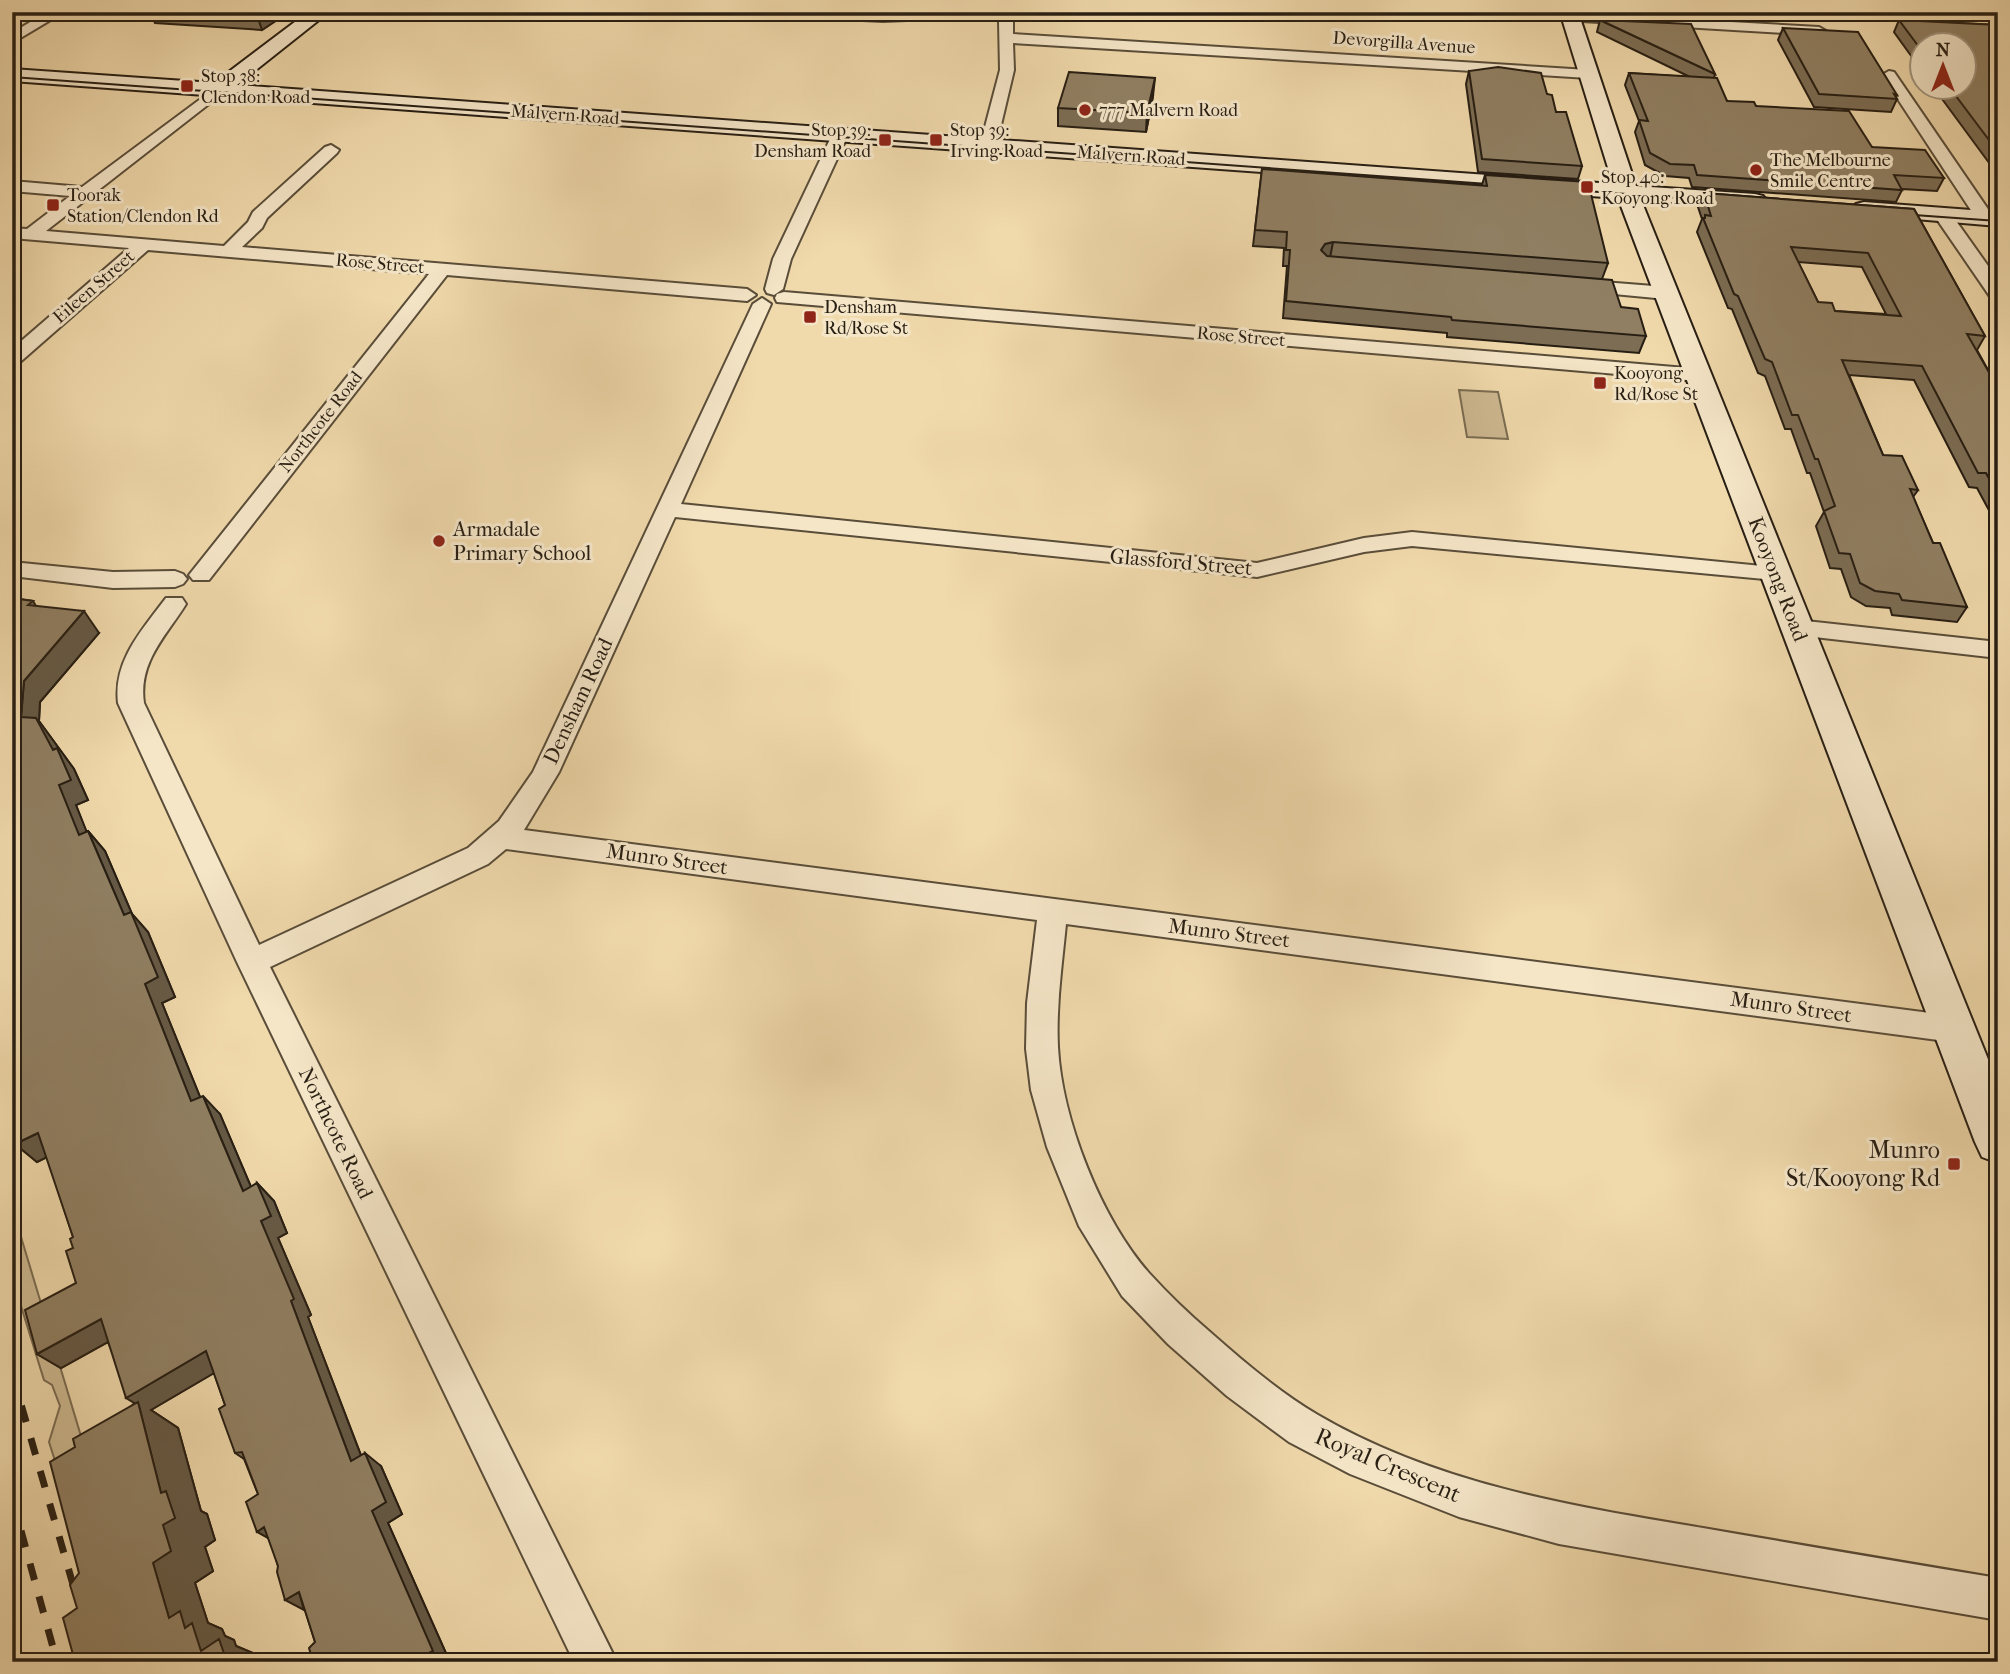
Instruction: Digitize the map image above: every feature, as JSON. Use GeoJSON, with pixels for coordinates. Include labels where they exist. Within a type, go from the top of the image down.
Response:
{"type":"FeatureCollection","features":[{"type":"Feature","properties":{"kind":"main road"},"geometry":{"type":"LineString","coordinates":[[218,90],[320,12]]}},
{"type":"Feature","properties":{"kind":"main road","name":"Kooyong Road"},"geometry":{"type":"LineString","coordinates":[[1570,15],[1627,192],[1953,1029],[1983,1067],[1998,1142]]}},
{"type":"Feature","properties":{"kind":"main road","name":"Malvern Road"},"geometry":{"type":"LineString","coordinates":[[12,75],[1776,203]]}},
{"type":"Feature","properties":{"kind":"main road"},"geometry":{"type":"LineString","coordinates":[[1846,208],[1992,218]]}},
{"type":"Feature","properties":{"kind":"street"},"geometry":{"type":"LineString","coordinates":[[12,40],[57,12]]}},
{"type":"Feature","properties":{"kind":"street"},"geometry":{"type":"LineString","coordinates":[[779,12],[871,17],[1004,12],[1008,38],[1007,71],[988,146]]}},
{"type":"Feature","properties":{"kind":"street"},"geometry":{"type":"LineString","coordinates":[[1570,15],[1832,32]]}},
{"type":"Feature","properties":{"kind":"street","name":"Devorgilla Avenue"},"geometry":{"type":"LineString","coordinates":[[1008,38],[1588,74]]}},
{"type":"Feature","properties":{"kind":"street"},"geometry":{"type":"LineString","coordinates":[[1889,75],[1992,218]]}},
{"type":"Feature","properties":{"kind":"street"},"geometry":{"type":"LineString","coordinates":[[21,233],[85,192],[218,90]]}},
{"type":"Feature","properties":{"kind":"street","name":"Densham Road"},"geometry":{"type":"LineString","coordinates":[[252,961],[452,870],[504,838],[519,819],[546,772],[840,135]]}},
{"type":"Feature","properties":{"kind":"street"},"geometry":{"type":"LineString","coordinates":[[228,251],[256,224],[259,216],[331,150]]}},
{"type":"Feature","properties":{"kind":"street"},"geometry":{"type":"LineString","coordinates":[[12,186],[85,192]]}},
{"type":"Feature","properties":{"kind":"street"},"geometry":{"type":"LineString","coordinates":[[1943,215],[1998,294]]}},
{"type":"Feature","properties":{"kind":"street","name":"Rose Street"},"geometry":{"type":"LineString","coordinates":[[21,233],[1698,375]]}},
{"type":"Feature","properties":{"kind":"street","name":"Eileen Street"},"geometry":{"type":"LineString","coordinates":[[12,359],[144,243]]}},
{"type":"Feature","properties":{"kind":"street","name":"Northcote Road"},"geometry":{"type":"LineString","coordinates":[[442,269],[201,575],[210,581],[206,592],[192,601],[170,592],[134,663],[128,692],[252,961],[596,1662]]}},
{"type":"Feature","properties":{"kind":"street"},"geometry":{"type":"LineString","coordinates":[[1553,284],[1666,293]]}},
{"type":"Feature","properties":{"kind":"street","name":"Glassford Street"},"geometry":{"type":"LineString","coordinates":[[667,509],[1257,570],[1364,545],[1412,539],[1775,573]]}},
{"type":"Feature","properties":{"kind":"street"},"geometry":{"type":"LineString","coordinates":[[12,569],[113,580],[128,588],[170,592]]}},
{"type":"Feature","properties":{"kind":"street"},"geometry":{"type":"LineString","coordinates":[[1797,628],[1998,650]]}},
{"type":"Feature","properties":{"kind":"street","name":"Munro Street"},"geometry":{"type":"LineString","coordinates":[[504,838],[1953,1029]]}},
{"type":"Feature","properties":{"kind":"street","name":"Royal Crescent"},"geometry":{"type":"LineString","coordinates":[[1053,910],[1042,1003],[1042,1049],[1047,1090],[1064,1147],[1096,1226],[1135,1284],[1181,1331],[1240,1383],[1315,1435],[1364,1460],[1459,1497],[1559,1524],[1998,1599]]}},
{"type":"Feature","properties":{"kind":"shaded area"},"geometry":{"type":"Polygon","coordinates":[[[1459,390],[1498,392],[1508,439],[1467,437],[1459,390]]]}},
{"type":"Feature","properties":{"kind":"shaded area"},"geometry":{"type":"Polygon","coordinates":[[[12,1207],[96,1486],[111,1636],[49,1442],[60,1406],[52,1385],[44,1380],[12,1277],[12,1207]]]}},
{"type":"Feature","properties":{"kind":"building"},"geometry":{"type":"Polygon","coordinates":[[[1600,20],[1691,24],[1715,74],[1600,20]]]}},
{"type":"Feature","properties":{"kind":"building"},"geometry":{"type":"Polygon","coordinates":[[[1899,20],[1998,25],[1998,152],[1960,102],[1979,102],[1979,32],[1909,33],[1899,20]]]}},
{"type":"Feature","properties":{"kind":"building"},"geometry":{"type":"Polygon","coordinates":[[[1783,28],[1858,32],[1897,99],[1819,94],[1783,28]]]}},
{"type":"Feature","properties":{"kind":"building"},"geometry":{"type":"Polygon","coordinates":[[[1498,67],[1541,73],[1547,94],[1552,95],[1556,112],[1566,112],[1582,166],[1482,159],[1469,71],[1498,67]]]}},
{"type":"Feature","properties":{"kind":"building"},"geometry":{"type":"Polygon","coordinates":[[[1069,72],[1155,78],[1147,113],[1058,108],[1069,72]]]}},
{"type":"Feature","properties":{"kind":"building"},"geometry":{"type":"Polygon","coordinates":[[[1629,73],[1717,78],[1727,101],[1754,102],[1756,106],[1849,111],[1872,147],[1925,150],[1944,178],[1894,175],[1902,190],[1697,175],[1694,165],[1670,164],[1650,153],[1639,120],[1648,121],[1629,73]]]}},
{"type":"Feature","properties":{"kind":"building"},"geometry":{"type":"Polygon","coordinates":[[[1262,169],[1487,186],[1485,175],[1588,182],[1608,263],[1333,242],[1325,244],[1321,250],[1327,256],[1612,280],[1621,307],[1638,309],[1646,336],[1452,320],[1451,317],[1286,301],[1290,250],[1286,250],[1287,232],[1255,230],[1262,169]]]}},
{"type":"Feature","properties":{"kind":"building"},"geometry":{"type":"Polygon","coordinates":[[[1704,193],[1914,209],[1985,336],[1967,334],[1998,388],[1998,495],[1986,473],[1978,473],[1922,366],[1842,360],[1883,455],[1902,456],[1918,490],[1910,489],[1933,543],[1940,543],[1967,607],[1902,600],[1899,594],[1875,591],[1860,583],[1850,554],[1839,553],[1824,511],[1835,506],[1818,459],[1815,459],[1798,415],[1792,415],[1772,362],[1765,359],[1738,296],[1734,294],[1703,218],[1705,215],[1711,216],[1704,193]],[[1791,247],[1818,302],[1832,303],[1835,311],[1901,316],[1868,253],[1791,247]]]}},
{"type":"Feature","properties":{"kind":"building"},"geometry":{"type":"Polygon","coordinates":[[[12,598],[33,601],[28,605],[84,611],[24,681],[21,717],[36,718],[53,750],[57,748],[71,780],[59,785],[79,835],[88,831],[124,915],[131,912],[158,977],[145,984],[191,1101],[203,1096],[243,1191],[257,1183],[271,1216],[261,1221],[294,1299],[291,1301],[351,1461],[365,1453],[386,1502],[372,1511],[433,1651],[410,1662],[313,1662],[309,1648],[315,1642],[299,1592],[285,1600],[277,1572],[278,1566],[264,1527],[257,1532],[246,1502],[258,1494],[242,1452],[235,1453],[219,1409],[225,1405],[206,1351],[126,1398],[101,1319],[37,1354],[25,1310],[76,1283],[66,1251],[73,1248],[70,1239],[73,1237],[38,1133],[15,1144],[12,1135],[12,705],[18,702],[12,702],[12,598]]]}},
{"type":"Feature","properties":{"kind":"building"},"geometry":{"type":"Polygon","coordinates":[[[138,1402],[161,1493],[166,1491],[175,1518],[163,1525],[171,1551],[153,1563],[169,1618],[180,1611],[185,1628],[192,1623],[201,1651],[219,1639],[227,1662],[75,1662],[63,1618],[77,1608],[70,1585],[79,1573],[50,1462],[75,1447],[73,1439],[138,1402]]]}},
{"type":"Feature","properties":{"kind":"tram line"},"geometry":{"type":"LineString","coordinates":[[12,77],[1502,185]]}},
{"type":"Feature","properties":{"kind":"tram line"},"geometry":{"type":"LineString","coordinates":[[1572,190],[1722,201]]}},
{"type":"Feature","properties":{"kind":"tram line"},"geometry":{"type":"LineString","coordinates":[[1900,214],[1998,221]]}},
{"type":"Feature","properties":{"kind":"railway"},"geometry":{"type":"LineString","coordinates":[[12,1373],[78,1602]]}},
{"type":"Feature","properties":{"kind":"railway"},"geometry":{"type":"LineString","coordinates":[[12,1498],[57,1662]]}},
{"type":"Feature","properties":{"kind":"place","name":"Stop 38: Clendon Road"},"geometry":{"type":"Point","coordinates":[187,86]}},
{"type":"Feature","properties":{"kind":"place","name":"777 Malvern Road"},"geometry":{"type":"Point","coordinates":[1085,110]}},
{"type":"Feature","properties":{"kind":"place","name":"Stop 39: Densham Road"},"geometry":{"type":"Point","coordinates":[885,140]}},
{"type":"Feature","properties":{"kind":"place","name":"Stop 39: Irving Road"},"geometry":{"type":"Point","coordinates":[936,140]}},
{"type":"Feature","properties":{"kind":"place","name":"The Melbourne Smile Centre"},"geometry":{"type":"Point","coordinates":[1756,170]}},
{"type":"Feature","properties":{"kind":"place","name":"Stop 40: Kooyong Road"},"geometry":{"type":"Point","coordinates":[1587,187]}},
{"type":"Feature","properties":{"kind":"place","name":"Toorak Station/Clendon Rd"},"geometry":{"type":"Point","coordinates":[53,205]}},
{"type":"Feature","properties":{"kind":"place","name":"Densham Rd/Rose St"},"geometry":{"type":"Point","coordinates":[810,317]}},
{"type":"Feature","properties":{"kind":"place","name":"Kooyong Rd/Rose St"},"geometry":{"type":"Point","coordinates":[1600,383]}},
{"type":"Feature","properties":{"kind":"place","name":"Armadale Primary School"},"geometry":{"type":"Point","coordinates":[439,541]}},
{"type":"Feature","properties":{"kind":"place","name":"Munro St/Kooyong Rd"},"geometry":{"type":"Point","coordinates":[1954,1164]}}]}
